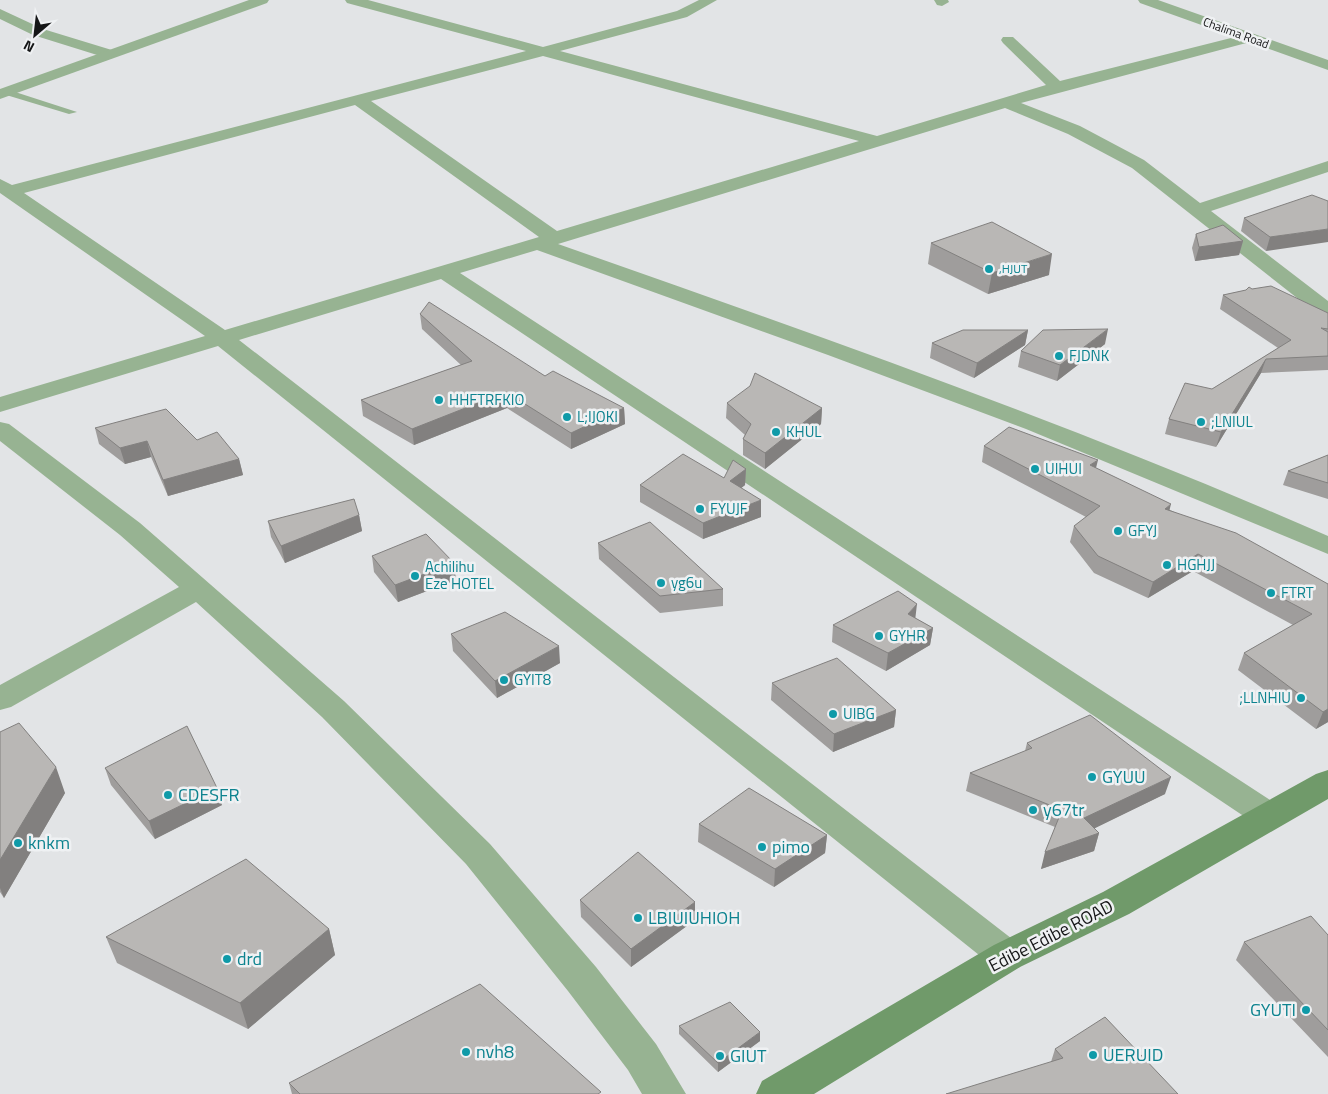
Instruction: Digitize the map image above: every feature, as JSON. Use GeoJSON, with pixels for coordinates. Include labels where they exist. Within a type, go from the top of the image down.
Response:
{"type":"FeatureCollection","features":[{"type":"Feature","properties":{"kind":"main road","name":"Edibe Edibe ROAD"},"geometry":{"type":"LineString","coordinates":[[777,1094],[1008,956],[1116,903],[1328,783]]}},
{"type":"Feature","properties":{"kind":"street"},"geometry":{"type":"LineString","coordinates":[[3,93],[262,0]]}},
{"type":"Feature","properties":{"kind":"street"},"geometry":{"type":"LineString","coordinates":[[352,0],[878,141]]}},
{"type":"Feature","properties":{"kind":"street"},"geometry":{"type":"LineString","coordinates":[[5,188],[358,100],[676,16],[710,0]]}},
{"type":"Feature","properties":{"kind":"street","name":"Chalima Road"},"geometry":{"type":"LineString","coordinates":[[1145,0],[1328,65]]}},
{"type":"Feature","properties":{"kind":"street"},"geometry":{"type":"LineString","coordinates":[[0,13],[38,32],[110,54]]}},
{"type":"Feature","properties":{"kind":"street"},"geometry":{"type":"LineString","coordinates":[[0,405],[1057,87],[1249,38]]}},
{"type":"Feature","properties":{"kind":"street"},"geometry":{"type":"LineString","coordinates":[[1008,40],[1057,87]]}},
{"type":"Feature","properties":{"kind":"street"},"geometry":{"type":"LineString","coordinates":[[1290,52],[1318,46]]}},
{"type":"Feature","properties":{"kind":"street"},"geometry":{"type":"LineString","coordinates":[[358,100],[546,241],[1016,414],[1328,546]]}},
{"type":"Feature","properties":{"kind":"street"},"geometry":{"type":"LineString","coordinates":[[1007,103],[1074,130],[1138,164],[1328,310]]}},
{"type":"Feature","properties":{"kind":"street"},"geometry":{"type":"LineString","coordinates":[[1199,209],[1328,166]]}},
{"type":"Feature","properties":{"kind":"street"},"geometry":{"type":"LineString","coordinates":[[5,188],[223,339],[1008,956]]}},
{"type":"Feature","properties":{"kind":"street"},"geometry":{"type":"LineString","coordinates":[[444,272],[1269,816]]}},
{"type":"Feature","properties":{"kind":"street"},"geometry":{"type":"LineString","coordinates":[[0,430],[130,529],[333,709],[478,854],[582,980],[642,1057],[665,1094]]}},
{"type":"Feature","properties":{"kind":"street"},"geometry":{"type":"LineString","coordinates":[[0,699],[198,589]]}},
{"type":"Feature","properties":{"kind":"lane"},"geometry":{"type":"LineString","coordinates":[[3,93],[72,112]]}},
{"type":"Feature","properties":{"kind":"building"},"geometry":{"type":"Polygon","coordinates":[[[1312,195],[1328,201],[1328,229],[1270,237],[1244,218],[1312,195]]]}},
{"type":"Feature","properties":{"kind":"building"},"geometry":{"type":"Polygon","coordinates":[[[992,222],[1052,254],[992,273],[931,243],[992,222]]]}},
{"type":"Feature","properties":{"kind":"building"},"geometry":{"type":"Polygon","coordinates":[[[1223,225],[1243,241],[1199,247],[1196,234],[1223,225]]]}},
{"type":"Feature","properties":{"kind":"building"},"geometry":{"type":"Polygon","coordinates":[[[1271,286],[1328,313],[1328,329],[1321,328],[1328,332],[1328,356],[1266,359],[1221,432],[1169,419],[1185,383],[1212,389],[1291,340],[1223,295],[1246,290],[1249,287],[1252,289],[1271,286]]]}},
{"type":"Feature","properties":{"kind":"building"},"geometry":{"type":"Polygon","coordinates":[[[429,302],[545,376],[553,371],[624,408],[571,433],[506,392],[412,429],[361,400],[472,361],[420,314],[429,302]]]}},
{"type":"Feature","properties":{"kind":"building"},"geometry":{"type":"Polygon","coordinates":[[[1108,329],[1060,365],[1021,351],[1043,330],[1108,329]]]}},
{"type":"Feature","properties":{"kind":"building"},"geometry":{"type":"Polygon","coordinates":[[[963,330],[1028,330],[977,363],[932,343],[963,330]]]}},
{"type":"Feature","properties":{"kind":"building","name":"KHUL"},"geometry":{"type":"Polygon","coordinates":[[[755,373],[822,408],[765,453],[743,439],[751,424],[727,403],[750,386],[755,373]]]}},
{"type":"Feature","properties":{"kind":"building"},"geometry":{"type":"Polygon","coordinates":[[[166,409],[197,440],[217,432],[239,459],[163,480],[147,441],[120,448],[95,428],[166,409]]]}},
{"type":"Feature","properties":{"kind":"building"},"geometry":{"type":"Polygon","coordinates":[[[1009,427],[1098,460],[1090,465],[1171,504],[1165,509],[1236,533],[1328,584],[1328,709],[1323,712],[1244,653],[1312,614],[1198,554],[1153,582],[1098,556],[1074,526],[1100,506],[984,446],[1009,427]]]}},
{"type":"Feature","properties":{"kind":"building"},"geometry":{"type":"Polygon","coordinates":[[[683,454],[724,478],[733,460],[746,469],[730,481],[761,500],[703,523],[640,485],[683,454]]]}},
{"type":"Feature","properties":{"kind":"building"},"geometry":{"type":"Polygon","coordinates":[[[1328,455],[1328,483],[1288,471],[1328,455]]]}},
{"type":"Feature","properties":{"kind":"building"},"geometry":{"type":"Polygon","coordinates":[[[354,499],[359,515],[281,546],[268,521],[354,499]]]}},
{"type":"Feature","properties":{"kind":"building"},"geometry":{"type":"Polygon","coordinates":[[[650,522],[723,589],[660,596],[598,543],[650,522]]]}},
{"type":"Feature","properties":{"kind":"building"},"geometry":{"type":"Polygon","coordinates":[[[426,534],[454,563],[395,585],[372,556],[426,534]]]}},
{"type":"Feature","properties":{"kind":"building"},"geometry":{"type":"Polygon","coordinates":[[[898,591],[917,604],[908,614],[933,628],[888,653],[833,625],[898,591]]]}},
{"type":"Feature","properties":{"kind":"building"},"geometry":{"type":"Polygon","coordinates":[[[505,612],[559,646],[495,681],[451,634],[505,612]]]}},
{"type":"Feature","properties":{"kind":"building"},"geometry":{"type":"Polygon","coordinates":[[[837,658],[896,710],[834,734],[772,683],[837,658]]]}},
{"type":"Feature","properties":{"kind":"building"},"geometry":{"type":"Polygon","coordinates":[[[1090,715],[1171,777],[1084,818],[1099,833],[1045,852],[1062,810],[970,773],[1032,748],[1027,743],[1090,715]]]}},
{"type":"Feature","properties":{"kind":"building"},"geometry":{"type":"Polygon","coordinates":[[[19,723],[56,767],[0,860],[0,732],[19,723]]]}},
{"type":"Feature","properties":{"kind":"building","name":"CDESFR"},"geometry":{"type":"Polygon","coordinates":[[[187,726],[217,788],[149,821],[105,768],[187,726]]]}},
{"type":"Feature","properties":{"kind":"building"},"geometry":{"type":"Polygon","coordinates":[[[749,788],[827,835],[775,869],[699,824],[749,788]]]}},
{"type":"Feature","properties":{"kind":"building","name":"LBIUIUHIOH"},"geometry":{"type":"Polygon","coordinates":[[[638,852],[695,902],[631,949],[580,900],[638,852]]]}},
{"type":"Feature","properties":{"kind":"building","name":"drd"},"geometry":{"type":"Polygon","coordinates":[[[246,859],[329,929],[240,1003],[106,937],[246,859]]]}},
{"type":"Feature","properties":{"kind":"building","name":"GYUTI"},"geometry":{"type":"Polygon","coordinates":[[[1311,916],[1328,935],[1328,1030],[1244,942],[1311,916]]]}},
{"type":"Feature","properties":{"kind":"building"},"geometry":{"type":"Polygon","coordinates":[[[480,984],[601,1092],[598,1094],[300,1094],[289,1083],[480,984]]]}},
{"type":"Feature","properties":{"kind":"building","name":"GIUT"},"geometry":{"type":"Polygon","coordinates":[[[730,1002],[760,1032],[718,1063],[679,1026],[730,1002]]]}},
{"type":"Feature","properties":{"kind":"building"},"geometry":{"type":"Polygon","coordinates":[[[1105,1017],[1178,1094],[946,1094],[1063,1058],[1055,1049],[1105,1017]]]}},
{"type":"Feature","properties":{"kind":"place","name":",HJUT"},"geometry":{"type":"Point","coordinates":[989,269]}},
{"type":"Feature","properties":{"kind":"place","name":"FJDNK"},"geometry":{"type":"Point","coordinates":[1059,356]}},
{"type":"Feature","properties":{"kind":"place","name":"HHFTRFKIO"},"geometry":{"type":"Point","coordinates":[439,400]}},
{"type":"Feature","properties":{"kind":"place","name":"L;IJOKI"},"geometry":{"type":"Point","coordinates":[567,417]}},
{"type":"Feature","properties":{"kind":"place","name":";LNIUL"},"geometry":{"type":"Point","coordinates":[1201,422]}},
{"type":"Feature","properties":{"kind":"place","name":"KHUL"},"geometry":{"type":"Point","coordinates":[776,432]}},
{"type":"Feature","properties":{"kind":"place","name":"UIHUI"},"geometry":{"type":"Point","coordinates":[1035,469]}},
{"type":"Feature","properties":{"kind":"place","name":"FYUJF"},"geometry":{"type":"Point","coordinates":[700,509]}},
{"type":"Feature","properties":{"kind":"place","name":"GFYJ"},"geometry":{"type":"Point","coordinates":[1118,531]}},
{"type":"Feature","properties":{"kind":"place","name":"HGHJJ"},"geometry":{"type":"Point","coordinates":[1167,565]}},
{"type":"Feature","properties":{"kind":"place","name":"Achilihu Eze HOTEL"},"geometry":{"type":"Point","coordinates":[415,576]}},
{"type":"Feature","properties":{"kind":"place","name":"yg6u"},"geometry":{"type":"Point","coordinates":[661,583]}},
{"type":"Feature","properties":{"kind":"place","name":"FTRT"},"geometry":{"type":"Point","coordinates":[1271,593]}},
{"type":"Feature","properties":{"kind":"place","name":"GYHR"},"geometry":{"type":"Point","coordinates":[879,636]}},
{"type":"Feature","properties":{"kind":"place","name":"GYIT8"},"geometry":{"type":"Point","coordinates":[504,680]}},
{"type":"Feature","properties":{"kind":"place","name":";LLNHIU"},"geometry":{"type":"Point","coordinates":[1301,698]}},
{"type":"Feature","properties":{"kind":"place","name":"UIBG"},"geometry":{"type":"Point","coordinates":[833,714]}},
{"type":"Feature","properties":{"kind":"place","name":"GYUU"},"geometry":{"type":"Point","coordinates":[1092,777]}},
{"type":"Feature","properties":{"kind":"place","name":"CDESFR"},"geometry":{"type":"Point","coordinates":[168,795]}},
{"type":"Feature","properties":{"kind":"place","name":"y67tr"},"geometry":{"type":"Point","coordinates":[1033,810]}},
{"type":"Feature","properties":{"kind":"place","name":"knkm"},"geometry":{"type":"Point","coordinates":[18,843]}},
{"type":"Feature","properties":{"kind":"place","name":"pimo"},"geometry":{"type":"Point","coordinates":[762,847]}},
{"type":"Feature","properties":{"kind":"place","name":"LBIUIUHIOH"},"geometry":{"type":"Point","coordinates":[638,918]}},
{"type":"Feature","properties":{"kind":"place","name":"drd"},"geometry":{"type":"Point","coordinates":[227,959]}},
{"type":"Feature","properties":{"kind":"place","name":"GYUTI"},"geometry":{"type":"Point","coordinates":[1306,1010]}},
{"type":"Feature","properties":{"kind":"place","name":"nvh8"},"geometry":{"type":"Point","coordinates":[466,1052]}},
{"type":"Feature","properties":{"kind":"place","name":"UERUID"},"geometry":{"type":"Point","coordinates":[1093,1055]}},
{"type":"Feature","properties":{"kind":"place","name":"GIUT"},"geometry":{"type":"Point","coordinates":[720,1056]}}]}
